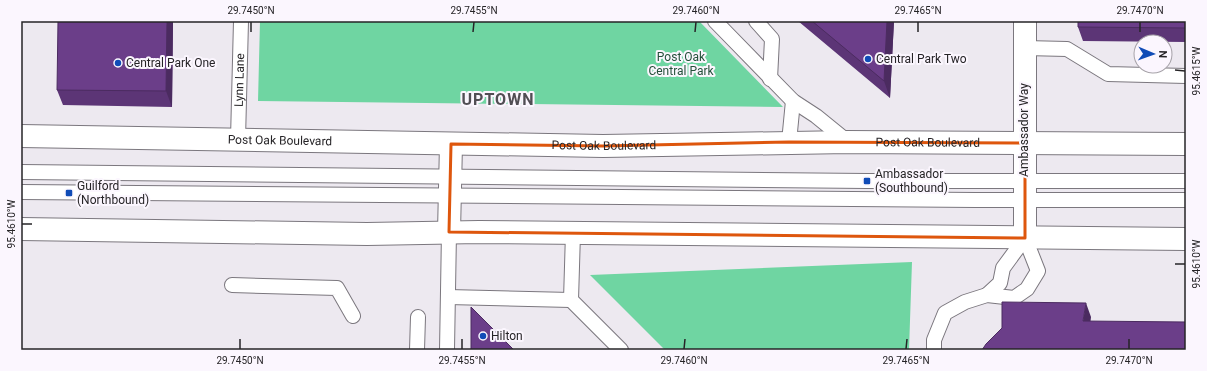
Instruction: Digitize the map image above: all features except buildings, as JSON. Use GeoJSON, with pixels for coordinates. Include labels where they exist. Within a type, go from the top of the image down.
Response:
{"type":"FeatureCollection","features":[{"type":"Feature","properties":{"kind":"main road","name":"Ambassador Way"},"geometry":{"type":"LineString","coordinates":[[1025,21],[1025,238]]}},
{"type":"Feature","properties":{"kind":"main road","name":"Post Oak Boulevard"},"geometry":{"type":"LineString","coordinates":[[21,136],[603,146],[789,142],[1186,144]]}},
{"type":"Feature","properties":{"kind":"main road"},"geometry":{"type":"LineString","coordinates":[[449,232],[451,144]]}},
{"type":"Feature","properties":{"kind":"main road"},"geometry":{"type":"LineString","coordinates":[[21,229],[367,234],[449,232],[1186,239]]}},
{"type":"Feature","properties":{"kind":"lane","name":"Lynn Lane"},"geometry":{"type":"LineString","coordinates":[[238,139],[241,21]]}},
{"type":"Feature","properties":{"kind":"lane"},"geometry":{"type":"LineString","coordinates":[[715,21],[793,101],[816,116],[848,142]]}},
{"type":"Feature","properties":{"kind":"lane"},"geometry":{"type":"LineString","coordinates":[[756,21],[772,39],[770,78]]}},
{"type":"Feature","properties":{"kind":"lane"},"geometry":{"type":"LineString","coordinates":[[1024,48],[1067,49],[1108,74],[1186,76]]}},
{"type":"Feature","properties":{"kind":"lane"},"geometry":{"type":"LineString","coordinates":[[789,142],[793,101]]}},
{"type":"Feature","properties":{"kind":"lane"},"geometry":{"type":"LineString","coordinates":[[21,172],[450,186],[1024,190],[1186,181]]}},
{"type":"Feature","properties":{"kind":"lane"},"geometry":{"type":"LineString","coordinates":[[21,192],[450,186],[1024,190],[1186,200]]}},
{"type":"Feature","properties":{"kind":"lane"},"geometry":{"type":"LineString","coordinates":[[447,350],[449,232]]}},
{"type":"Feature","properties":{"kind":"lane"},"geometry":{"type":"LineString","coordinates":[[571,300],[573,233]]}},
{"type":"Feature","properties":{"kind":"lane"},"geometry":{"type":"LineString","coordinates":[[987,296],[1000,283],[1003,268],[1025,238]]}},
{"type":"Feature","properties":{"kind":"lane"},"geometry":{"type":"LineString","coordinates":[[934,350],[934,340],[945,313],[965,302],[987,296],[1014,298],[1027,289],[1038,271],[1025,238]]}},
{"type":"Feature","properties":{"kind":"lane"},"geometry":{"type":"LineString","coordinates":[[232,285],[337,288],[353,316]]}},
{"type":"Feature","properties":{"kind":"lane"},"geometry":{"type":"LineString","coordinates":[[448,297],[571,300],[621,350]]}},
{"type":"Feature","properties":{"kind":"lane"},"geometry":{"type":"LineString","coordinates":[[417,350],[418,318]]}},
{"type":"Feature","properties":{"kind":"highlighted area"},"geometry":{"type":"Polygon","coordinates":[[[789,142],[1025,143],[1025,238],[449,232],[451,144],[603,146],[789,142]]]}},
{"type":"Feature","properties":{"kind":"green space","name":"Post Oak Central Park"},"geometry":{"type":"Polygon","coordinates":[[[260,21],[699,21],[783,107],[258,101],[260,21]]]}},
{"type":"Feature","properties":{"kind":"green space"},"geometry":{"type":"Polygon","coordinates":[[[912,262],[909,350],[665,350],[590,275],[912,262]]]}},
{"type":"Feature","properties":{"kind":"place","name":"Central Park Two"},"geometry":{"type":"Point","coordinates":[868,59]}},
{"type":"Feature","properties":{"kind":"place","name":"Central Park One"},"geometry":{"type":"Point","coordinates":[118,63]}},
{"type":"Feature","properties":{"kind":"place","name":"Ambassador (Southbound)"},"geometry":{"type":"Point","coordinates":[867,181]}},
{"type":"Feature","properties":{"kind":"place","name":"Guilford (Northbound)"},"geometry":{"type":"Point","coordinates":[69,193]}},
{"type":"Feature","properties":{"kind":"place","name":"Hilton"},"geometry":{"type":"Point","coordinates":[483,336]}},
{"type":"Feature","properties":{"kind":"district","name":"UPTOWN"},"geometry":{"type":"Point","coordinates":[498,99]}}]}
